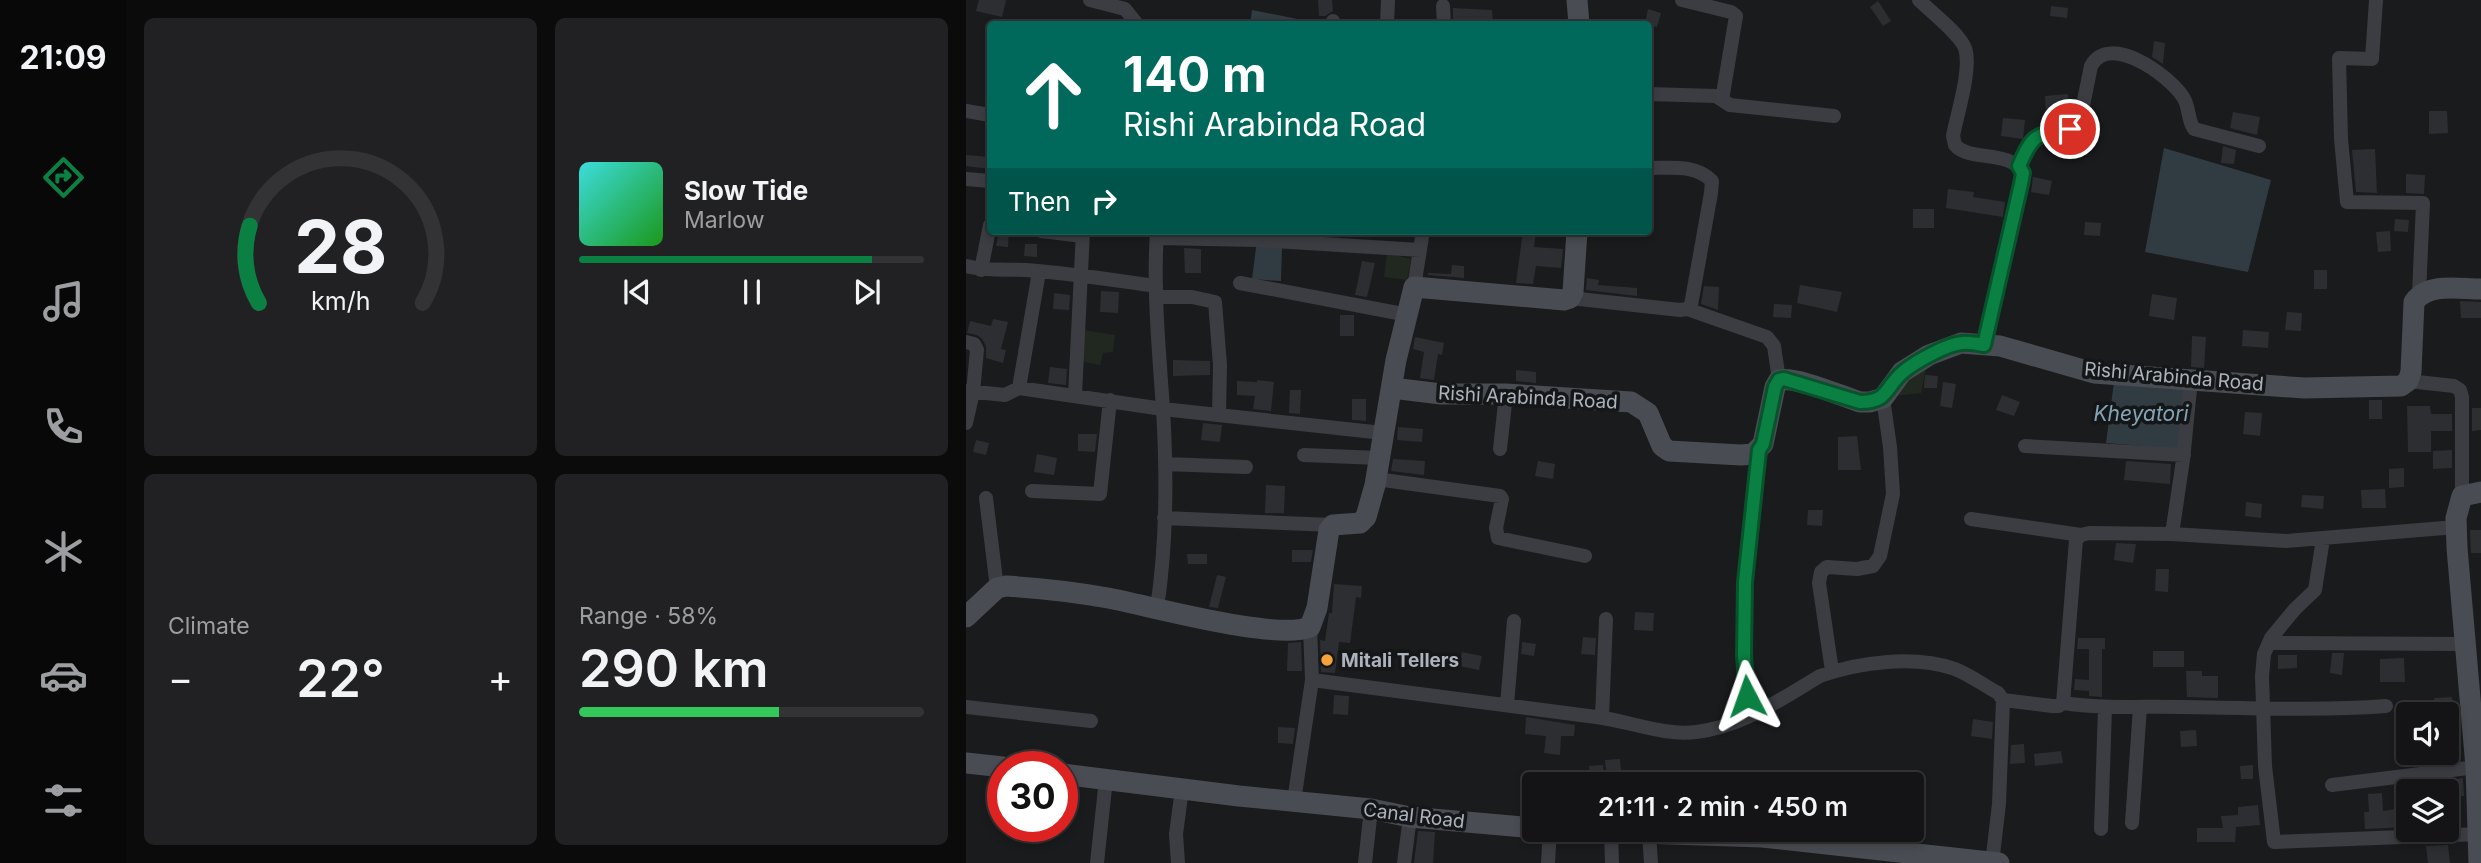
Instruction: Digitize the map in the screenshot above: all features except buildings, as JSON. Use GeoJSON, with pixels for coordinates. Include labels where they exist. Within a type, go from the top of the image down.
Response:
{"type":"FeatureCollection","features":[{"type":"Feature","properties":{"kind":"street"},"geometry":{"type":"LineString","coordinates":[[1387,21],[1388,0]]}},
{"type":"Feature","properties":{"kind":"street"},"geometry":{"type":"LineString","coordinates":[[1577,0],[1579,21]]}},
{"type":"Feature","properties":{"kind":"street"},"geometry":{"type":"LineString","coordinates":[[1682,0],[1732,6],[1736,25],[1722,100]]}},
{"type":"Feature","properties":{"kind":"street"},"geometry":{"type":"LineString","coordinates":[[1919,0],[1960,40],[1965,50],[1966,68],[1954,136],[1955,145],[1962,151],[2011,162],[2019,166],[2023,173],[1984,345]]}},
{"type":"Feature","properties":{"kind":"street"},"geometry":{"type":"LineString","coordinates":[[2376,0],[2372,59],[2339,58],[2340,139],[2347,202],[2423,203],[2419,294],[2414,302],[2409,381],[2454,386],[2460,390],[2462,397],[2471,494],[2458,505],[2456,527],[2463,644],[2474,689],[2479,863]]}},
{"type":"Feature","properties":{"kind":"street"},"geometry":{"type":"LineString","coordinates":[[1097,1],[1125,9],[1135,21]]}},
{"type":"Feature","properties":{"kind":"street"},"geometry":{"type":"LineString","coordinates":[[1443,6],[1444,21]]}},
{"type":"Feature","properties":{"kind":"street"},"geometry":{"type":"LineString","coordinates":[[2019,166],[2029,142],[2037,136],[2079,125],[2091,66],[2096,57],[2104,54],[2135,57],[2146,64],[2183,97],[2189,121],[2194,128],[2259,146]]}},
{"type":"Feature","properties":{"kind":"street"},"geometry":{"type":"LineString","coordinates":[[1652,94],[1716,96],[1730,105],[1834,116]]}},
{"type":"Feature","properties":{"kind":"street"},"geometry":{"type":"LineString","coordinates":[[966,111],[987,114]]}},
{"type":"Feature","properties":{"kind":"street"},"geometry":{"type":"LineString","coordinates":[[1652,168],[1697,170],[1712,181],[1695,296],[1687,309]]}},
{"type":"Feature","properties":{"kind":"street"},"geometry":{"type":"LineString","coordinates":[[966,178],[987,181]]}},
{"type":"Feature","properties":{"kind":"street"},"geometry":{"type":"LineString","coordinates":[[981,270],[988,235]]}},
{"type":"Feature","properties":{"kind":"street"},"geometry":{"type":"LineString","coordinates":[[1075,395],[1083,235]]}},
{"type":"Feature","properties":{"kind":"street"},"geometry":{"type":"LineString","coordinates":[[1157,235],[1156,292],[1165,464],[1163,565],[1157,608]]}},
{"type":"Feature","properties":{"kind":"street"},"geometry":{"type":"LineString","coordinates":[[1216,235],[1276,236],[1420,250]]}},
{"type":"Feature","properties":{"kind":"street"},"geometry":{"type":"LineString","coordinates":[[1164,518],[1333,525],[1364,521],[1377,468],[1396,360],[1414,287],[1422,235]]}},
{"type":"Feature","properties":{"kind":"street"},"geometry":{"type":"LineString","coordinates":[[1570,298],[1573,292],[1577,235]]}},
{"type":"Feature","properties":{"kind":"street"},"geometry":{"type":"LineString","coordinates":[[966,266],[981,270],[1081,276],[1215,302],[1220,365],[1219,415]]}},
{"type":"Feature","properties":{"kind":"street"},"geometry":{"type":"LineString","coordinates":[[1019,388],[1040,272]]}},
{"type":"Feature","properties":{"kind":"street"},"geometry":{"type":"LineString","coordinates":[[1240,283],[1408,316]]}},
{"type":"Feature","properties":{"kind":"street"},"geometry":{"type":"LineString","coordinates":[[1414,287],[1687,309],[1767,337],[1774,346],[1779,380],[1775,387],[1763,444],[1759,450],[1745,582],[1744,655],[1748,717]]}},
{"type":"Feature","properties":{"kind":"street"},"geometry":{"type":"LineString","coordinates":[[2419,294],[2432,289],[2481,289]]}},
{"type":"Feature","properties":{"kind":"street"},"geometry":{"type":"LineString","coordinates":[[966,342],[977,346],[966,423]]}},
{"type":"Feature","properties":{"kind":"street","name":"Rishi Arabinda Road"},"geometry":{"type":"LineString","coordinates":[[1882,398],[1902,372],[1929,355],[1961,343],[2000,346],[2094,373],[2304,388],[2391,387],[2401,386],[2409,381]]}},
{"type":"Feature","properties":{"kind":"street"},"geometry":{"type":"LineString","coordinates":[[2172,534],[2184,455],[2191,379]]}},
{"type":"Feature","properties":{"kind":"street"},"geometry":{"type":"LineString","coordinates":[[1779,380],[1799,382],[1860,402],[1882,398],[1890,447],[1893,494],[1880,556],[1873,566],[1857,569],[1827,567],[1821,572],[1819,583],[1832,671]]}},
{"type":"Feature","properties":{"kind":"street"},"geometry":{"type":"LineString","coordinates":[[969,391],[1005,395],[1019,388],[1163,409],[1383,433]]}},
{"type":"Feature","properties":{"kind":"street","name":"Rishi Arabinda Road"},"geometry":{"type":"LineString","coordinates":[[1392,388],[1441,394],[1506,394],[1631,402],[1648,413],[1662,446],[1669,451],[1741,456],[1759,450]]}},
{"type":"Feature","properties":{"kind":"street"},"geometry":{"type":"LineString","coordinates":[[1500,449],[1506,394]]}},
{"type":"Feature","properties":{"kind":"street"},"geometry":{"type":"LineString","coordinates":[[1032,491],[1100,494],[1110,400]]}},
{"type":"Feature","properties":{"kind":"street"},"geometry":{"type":"LineString","coordinates":[[2025,446],[2184,455]]}},
{"type":"Feature","properties":{"kind":"street"},"geometry":{"type":"LineString","coordinates":[[1304,454],[1500,496],[1502,499],[1496,528],[1498,538],[1585,556]]}},
{"type":"Feature","properties":{"kind":"street"},"geometry":{"type":"LineString","coordinates":[[1165,464],[1246,467]]}},
{"type":"Feature","properties":{"kind":"street"},"geometry":{"type":"LineString","coordinates":[[986,498],[997,588]]}},
{"type":"Feature","properties":{"kind":"street"},"geometry":{"type":"LineString","coordinates":[[1971,519],[2081,535],[2172,534],[2286,541],[2456,527]]}},
{"type":"Feature","properties":{"kind":"street"},"geometry":{"type":"LineString","coordinates":[[1296,795],[1312,680],[1310,626],[1317,608],[1329,530],[1333,525]]}},
{"type":"Feature","properties":{"kind":"street"},"geometry":{"type":"LineString","coordinates":[[2063,703],[2076,540],[2081,535]]}},
{"type":"Feature","properties":{"kind":"street"},"geometry":{"type":"LineString","coordinates":[[2323,539],[2315,590],[2294,609],[2264,654],[2262,676],[2265,766],[2274,842],[2479,834]]}},
{"type":"Feature","properties":{"kind":"street"},"geometry":{"type":"LineString","coordinates":[[966,617],[997,588],[1017,587],[1081,595],[1287,631],[1310,626]]}},
{"type":"Feature","properties":{"kind":"street"},"geometry":{"type":"LineString","coordinates":[[1602,717],[1606,620]]}},
{"type":"Feature","properties":{"kind":"street"},"geometry":{"type":"LineString","coordinates":[[1507,705],[1514,621]]}},
{"type":"Feature","properties":{"kind":"street"},"geometry":{"type":"LineString","coordinates":[[2269,643],[2463,644]]}},
{"type":"Feature","properties":{"kind":"street"},"geometry":{"type":"LineString","coordinates":[[1312,680],[1602,717],[1665,731],[1694,733],[1748,717],[1832,671],[1913,662],[1956,670],[1998,693],[2004,700],[2052,706],[2063,703],[2105,708],[2316,710],[2386,706]]}},
{"type":"Feature","properties":{"kind":"street"},"geometry":{"type":"LineString","coordinates":[[1810,842],[1994,861],[2004,700]]}},
{"type":"Feature","properties":{"kind":"street"},"geometry":{"type":"LineString","coordinates":[[966,707],[1091,721]]}},
{"type":"Feature","properties":{"kind":"street"},"geometry":{"type":"LineString","coordinates":[[2132,823],[2140,707]]}},
{"type":"Feature","properties":{"kind":"street"},"geometry":{"type":"LineString","coordinates":[[2101,829],[2105,708]]}},
{"type":"Feature","properties":{"kind":"street"},"geometry":{"type":"LineString","coordinates":[[2332,785],[2477,758]]}},
{"type":"Feature","properties":{"kind":"street"},"geometry":{"type":"LineString","coordinates":[[966,763],[987,765]]}},
{"type":"Feature","properties":{"kind":"street"},"geometry":{"type":"LineString","coordinates":[[1078,776],[1182,789],[1176,834],[1178,863]]}},
{"type":"Feature","properties":{"kind":"street"},"geometry":{"type":"LineString","coordinates":[[1097,863],[1106,779]]}},
{"type":"Feature","properties":{"kind":"street","name":"Canal Road"},"geometry":{"type":"LineString","coordinates":[[1182,789],[1296,795],[1410,817],[1522,827]]}},
{"type":"Feature","properties":{"kind":"street"},"geometry":{"type":"LineString","coordinates":[[1365,863],[1371,810]]}},
{"type":"Feature","properties":{"kind":"street"},"geometry":{"type":"LineString","coordinates":[[1404,863],[1410,817]]}},
{"type":"Feature","properties":{"kind":"street"},"geometry":{"type":"LineString","coordinates":[[1548,863],[1549,842]]}},
{"type":"Feature","properties":{"kind":"street"},"geometry":{"type":"LineString","coordinates":[[1611,842],[1612,863]]}},
{"type":"Feature","properties":{"kind":"street"},"geometry":{"type":"LineString","coordinates":[[1650,842],[1651,863]]}},
{"type":"Feature","properties":{"kind":"shaded area"},"geometry":{"type":"Polygon","coordinates":[[[1387,253],[1411,259],[1407,280],[1384,277],[1387,253]]]}},
{"type":"Feature","properties":{"kind":"shaded area"},"geometry":{"type":"Polygon","coordinates":[[[1077,329],[1115,335],[1113,352],[1103,353],[1100,365],[1073,360],[1077,329]]]}},
{"type":"Feature","properties":{"kind":"shaded area"},"geometry":{"type":"Polygon","coordinates":[[[1928,359],[1921,393],[1893,396],[1928,359]]]}},
{"type":"Feature","properties":{"kind":"water"},"geometry":{"type":"Polygon","coordinates":[[[1252,10],[1308,21],[1250,21],[1252,10]]]}},
{"type":"Feature","properties":{"kind":"water"},"geometry":{"type":"Polygon","coordinates":[[[2164,148],[2271,180],[2248,272],[2145,252],[2164,148]]]}},
{"type":"Feature","properties":{"kind":"water"},"geometry":{"type":"Polygon","coordinates":[[[1257,240],[1282,248],[1281,281],[1252,279],[1257,240]]]}},
{"type":"Feature","properties":{"kind":"water","name":"Kheyatori"},"geometry":{"type":"Polygon","coordinates":[[[2114,382],[2184,386],[2179,449],[2106,443],[2114,382]]]}},
{"type":"Feature","properties":{"kind":"place","name":"Mitali Tellers"},"geometry":{"type":"Point","coordinates":[1327,660]}},
{"type":"Feature","properties":{"kind":"route"},"geometry":{"type":"LineString","coordinates":[[1747,696],[1744,655],[1745,582],[1759,450],[1763,444],[1775,387],[1779,380],[1784,379],[1860,402],[1870,402],[1882,398],[1902,372],[1929,355],[1961,343],[1984,345],[2021,184],[2023,173],[2019,166],[2029,142],[2037,136],[2070,129]]}}]}
